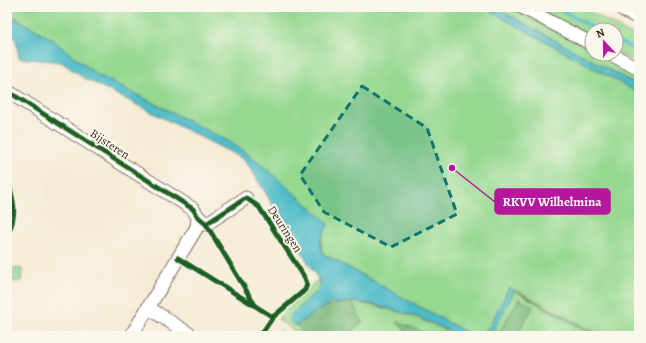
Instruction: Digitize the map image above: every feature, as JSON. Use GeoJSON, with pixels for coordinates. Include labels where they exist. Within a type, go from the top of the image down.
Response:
{"type":"FeatureCollection","features":[{"type":"Feature","properties":{"kind":"highway"},"geometry":{"type":"LineString","coordinates":[[627,7],[639,13]]}},
{"type":"Feature","properties":{"kind":"street"},"geometry":{"type":"LineString","coordinates":[[522,7],[584,40]]}},
{"type":"Feature","properties":{"kind":"street"},"geometry":{"type":"LineString","coordinates":[[624,61],[639,69]]}},
{"type":"Feature","properties":{"kind":"street","name":"Bijsteren"},"geometry":{"type":"LineString","coordinates":[[7,92],[18,97],[193,209],[198,217]]}},
{"type":"Feature","properties":{"kind":"street"},"geometry":{"type":"LineString","coordinates":[[198,217],[206,224],[246,198]]}},
{"type":"Feature","properties":{"kind":"street"},"geometry":{"type":"LineString","coordinates":[[131,336],[197,227],[198,217]]}},
{"type":"Feature","properties":{"kind":"street"},"geometry":{"type":"LineString","coordinates":[[149,308],[192,336]]}},
{"type":"Feature","properties":{"kind":"highlighted area"},"geometry":{"type":"Polygon","coordinates":[[[362,86],[427,128],[457,214],[391,247],[324,212],[300,175],[362,86]]]}},
{"type":"Feature","properties":{"kind":"green space"},"geometry":{"type":"Polygon","coordinates":[[[7,7],[483,7],[639,93],[639,336],[601,336],[520,292],[593,336],[516,336],[533,307],[519,299],[497,336],[489,336],[509,288],[491,325],[480,334],[473,336],[324,254],[321,243],[328,225],[230,142],[96,74],[50,38],[7,13],[7,7]]]}},
{"type":"Feature","properties":{"kind":"green space"},"geometry":{"type":"Polygon","coordinates":[[[494,7],[511,7],[584,46],[584,56],[494,7]]]}},
{"type":"Feature","properties":{"kind":"green space"},"geometry":{"type":"Polygon","coordinates":[[[532,7],[582,7],[609,22],[584,22],[584,35],[532,7]]]}},
{"type":"Feature","properties":{"kind":"green space"},"geometry":{"type":"Polygon","coordinates":[[[624,31],[639,39],[639,64],[624,56],[624,31]]]}},
{"type":"Feature","properties":{"kind":"green space"},"geometry":{"type":"Polygon","coordinates":[[[595,62],[615,62],[639,75],[639,86],[595,62]]]}},
{"type":"Feature","properties":{"kind":"green space"},"geometry":{"type":"Polygon","coordinates":[[[10,268],[22,269],[21,281],[10,281],[10,268]]]}},
{"type":"Feature","properties":{"kind":"green space"},"geometry":{"type":"Polygon","coordinates":[[[319,278],[319,289],[289,317],[289,320],[294,325],[297,325],[305,336],[301,336],[279,320],[279,317],[319,278]]]}},
{"type":"Feature","properties":{"kind":"green space"},"geometry":{"type":"Polygon","coordinates":[[[514,290],[601,336],[593,336],[514,290]]]}},
{"type":"Feature","properties":{"kind":"green space"},"geometry":{"type":"Polygon","coordinates":[[[519,299],[533,307],[516,336],[497,336],[519,299]]]}},
{"type":"Feature","properties":{"kind":"green space"},"geometry":{"type":"Polygon","coordinates":[[[352,302],[380,307],[408,315],[460,336],[434,336],[398,323],[410,336],[347,336],[362,322],[352,302]]]}},
{"type":"Feature","properties":{"kind":"green space"},"geometry":{"type":"Polygon","coordinates":[[[352,302],[362,322],[347,336],[305,336],[297,325],[311,315],[328,306],[352,302]]]}},
{"type":"Feature","properties":{"kind":"green space"},"geometry":{"type":"Polygon","coordinates":[[[397,322],[434,336],[410,336],[397,322]]]}},
{"type":"Feature","properties":{"kind":"water"},"geometry":{"type":"Polygon","coordinates":[[[483,7],[494,7],[584,56],[584,62],[595,62],[639,86],[639,93],[483,7]]]}},
{"type":"Feature","properties":{"kind":"water"},"geometry":{"type":"Polygon","coordinates":[[[7,13],[50,38],[96,74],[230,142],[255,159],[325,220],[328,225],[321,243],[324,254],[473,336],[460,336],[418,317],[376,305],[352,302],[330,304],[315,312],[297,325],[294,325],[289,320],[289,317],[319,289],[320,282],[249,166],[241,158],[84,78],[61,62],[19,58],[16,40],[7,30],[7,13]]]}},
{"type":"Feature","properties":{"kind":"water"},"geometry":{"type":"Polygon","coordinates":[[[509,288],[514,290],[491,335],[473,336],[480,335],[488,329],[509,288]]]}},
{"type":"Feature","properties":{"kind":"waterway"},"geometry":{"type":"LineString","coordinates":[[555,7],[584,23]]}},
{"type":"Feature","properties":{"kind":"waterway"},"geometry":{"type":"LineString","coordinates":[[624,44],[639,52]]}},
{"type":"Feature","properties":{"kind":"waterway"},"geometry":{"type":"LineString","coordinates":[[281,332],[284,336]]}},
{"type":"Feature","properties":{"kind":"cycle path"},"geometry":{"type":"LineString","coordinates":[[7,92],[193,209],[198,217],[206,224],[255,305]]}},
{"type":"Feature","properties":{"kind":"cycle path"},"geometry":{"type":"LineString","coordinates":[[7,177],[12,193],[14,207],[13,220],[7,236]]}},
{"type":"Feature","properties":{"kind":"cycle path","name":"Deuringen"},"geometry":{"type":"LineString","coordinates":[[206,224],[246,198],[259,207],[305,278],[307,284],[305,290],[273,317],[260,336]]}},
{"type":"Feature","properties":{"kind":"cycle path"},"geometry":{"type":"LineString","coordinates":[[178,258],[273,317]]}},
{"type":"Feature","properties":{"kind":"place","name":"RKVV Wilhelmina"},"geometry":{"type":"Point","coordinates":[452,168]}}]}
